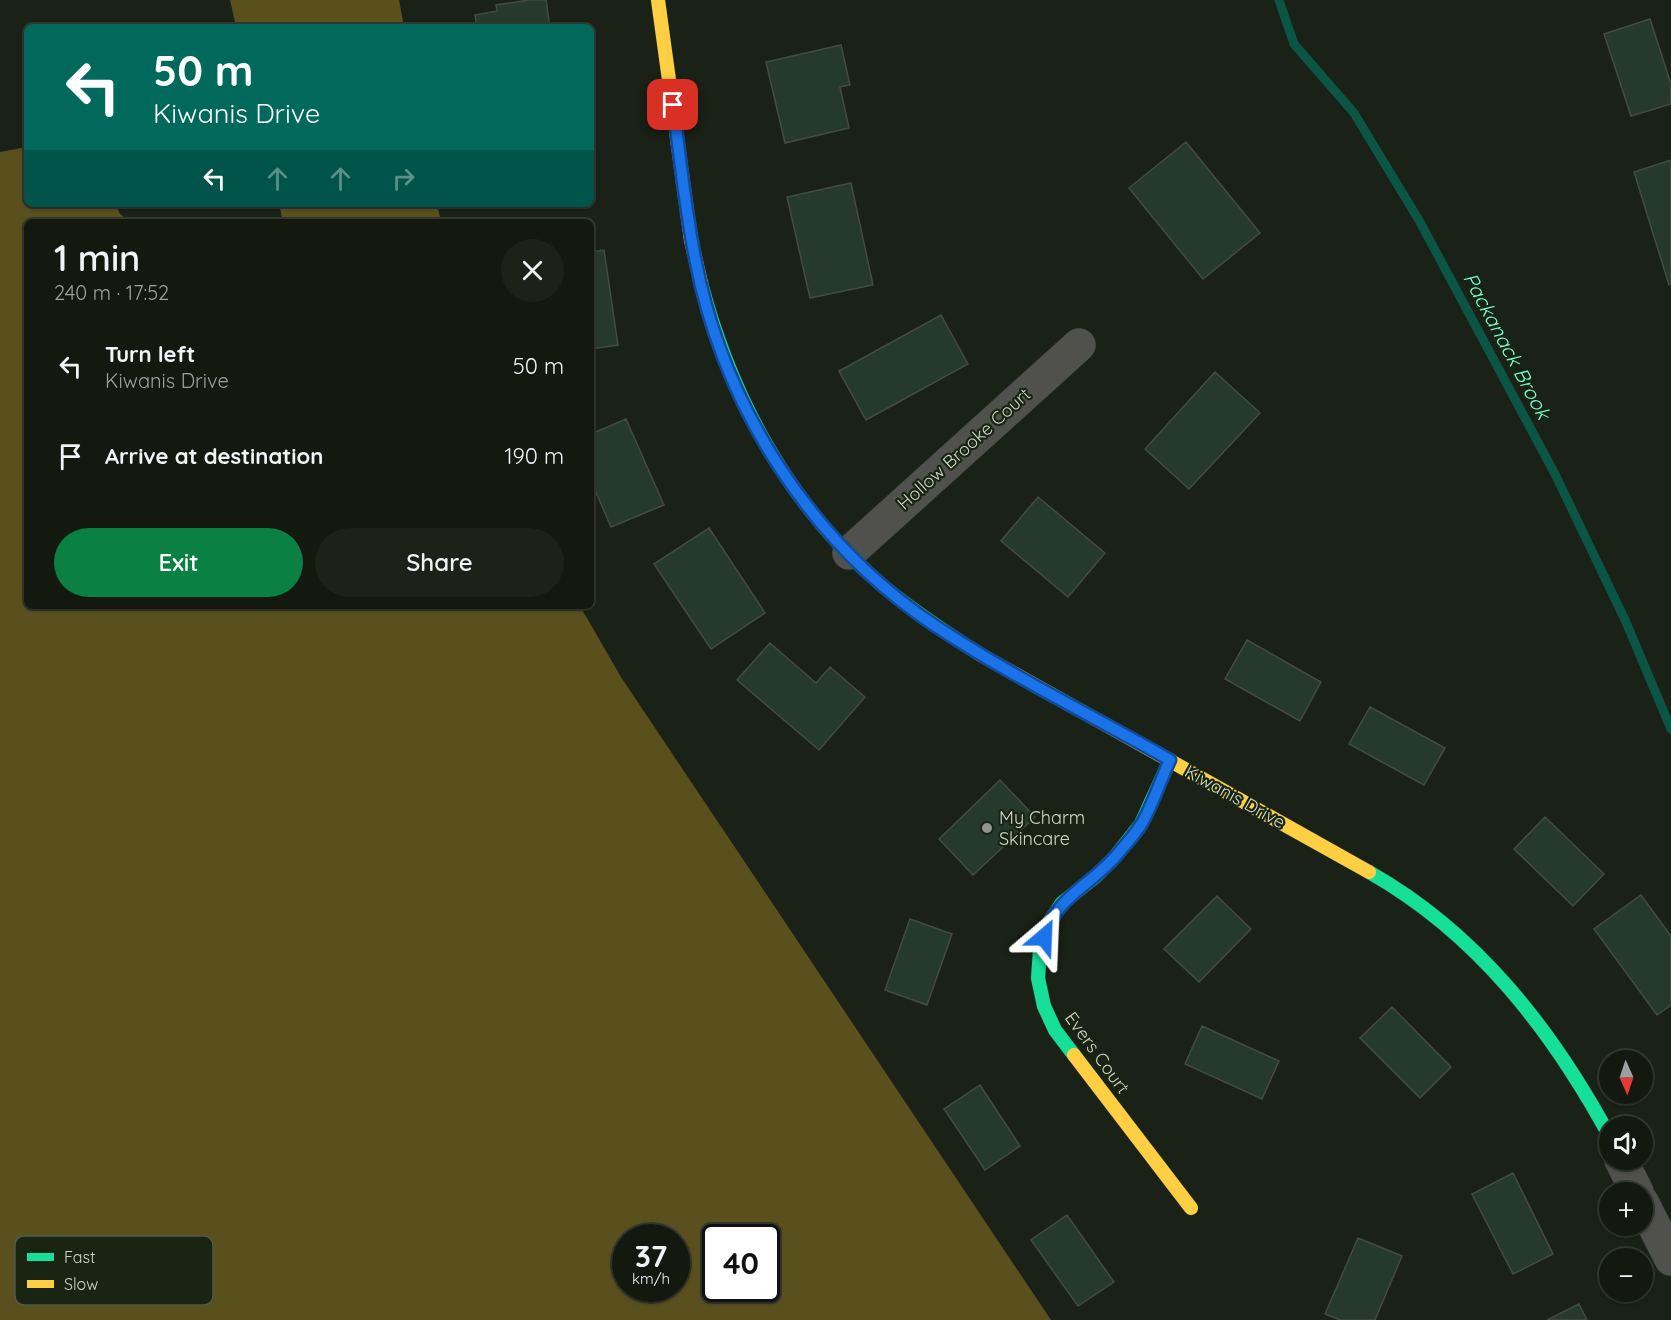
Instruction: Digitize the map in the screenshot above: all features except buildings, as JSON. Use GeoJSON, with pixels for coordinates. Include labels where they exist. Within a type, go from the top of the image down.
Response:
{"type":"FeatureCollection","features":[{"type":"Feature","properties":{"kind":"street","name":"Kiwanis Drive"},"geometry":{"type":"LineString","coordinates":[[658,0],[695,258],[711,323],[734,384],[762,441],[796,494],[835,540],[881,584],[933,624],[987,658],[1373,874],[1428,912],[1463,941],[1512,992],[1557,1048],[1600,1116]]}},
{"type":"Feature","properties":{"kind":"street","name":"Hollow Brooke Court"},"geometry":{"type":"LineString","coordinates":[[849,553],[1079,345]]}},
{"type":"Feature","properties":{"kind":"street","name":"Evers Court"},"geometry":{"type":"LineString","coordinates":[[1170,760],[1141,824],[1108,864],[1062,903],[1048,924],[1040,950],[1038,978],[1044,1006],[1055,1030],[1191,1208]]}},
{"type":"Feature","properties":{"kind":"street"},"geometry":{"type":"LineString","coordinates":[[1653,1224],[1671,1259]]}},
{"type":"Feature","properties":{"kind":"shaded area"},"geometry":{"type":"Polygon","coordinates":[[[230,0],[399,0],[403,24],[235,24],[230,0]]]}},
{"type":"Feature","properties":{"kind":"shaded area"},"geometry":{"type":"Polygon","coordinates":[[[24,148],[24,207],[116,207],[126,219],[24,219],[24,609],[582,609],[621,677],[1051,1320],[0,1320],[0,152],[24,148]]]}},
{"type":"Feature","properties":{"kind":"shaded area"},"geometry":{"type":"Polygon","coordinates":[[[280,207],[438,207],[440,219],[282,219],[280,207]]]}},
{"type":"Feature","properties":{"kind":"waterway","name":"Packanack Brook"},"geometry":{"type":"LineString","coordinates":[[1279,0],[1294,44],[1354,113],[1420,222],[1555,474],[1626,622],[1671,729]]}},
{"type":"Feature","properties":{"kind":"traffic: fast"},"geometry":{"type":"LineString","coordinates":[[701,283],[714,326],[748,410],[769,450],[793,487],[851,556],[884,587],[981,655]]}},
{"type":"Feature","properties":{"kind":"traffic: fast"},"geometry":{"type":"LineString","coordinates":[[1074,1055],[1055,1030],[1044,1006],[1038,978],[1040,950],[1048,924],[1062,903],[1095,877],[1114,858],[1141,824],[1170,760]]}},
{"type":"Feature","properties":{"kind":"traffic: fast"},"geometry":{"type":"LineString","coordinates":[[1369,872],[1444,924],[1508,987],[1563,1059],[1599,1118]]}},
{"type":"Feature","properties":{"kind":"traffic: slow"},"geometry":{"type":"LineString","coordinates":[[658,0],[691,240],[701,283]]}},
{"type":"Feature","properties":{"kind":"traffic: slow"},"geometry":{"type":"LineString","coordinates":[[981,655],[1369,872]]}},
{"type":"Feature","properties":{"kind":"traffic: slow"},"geometry":{"type":"LineString","coordinates":[[1074,1055],[1191,1208]]}},
{"type":"Feature","properties":{"kind":"place","name":"My Charm Skincare"},"geometry":{"type":"Point","coordinates":[987,828]}},
{"type":"Feature","properties":{"kind":"route"},"geometry":{"type":"LineString","coordinates":[[673,105],[695,258],[711,323],[734,384],[762,441],[796,494],[835,540],[881,584],[933,624],[987,658],[1170,760],[1141,824],[1114,858],[1095,877],[1062,903],[1048,924],[1044,937]]}}]}
